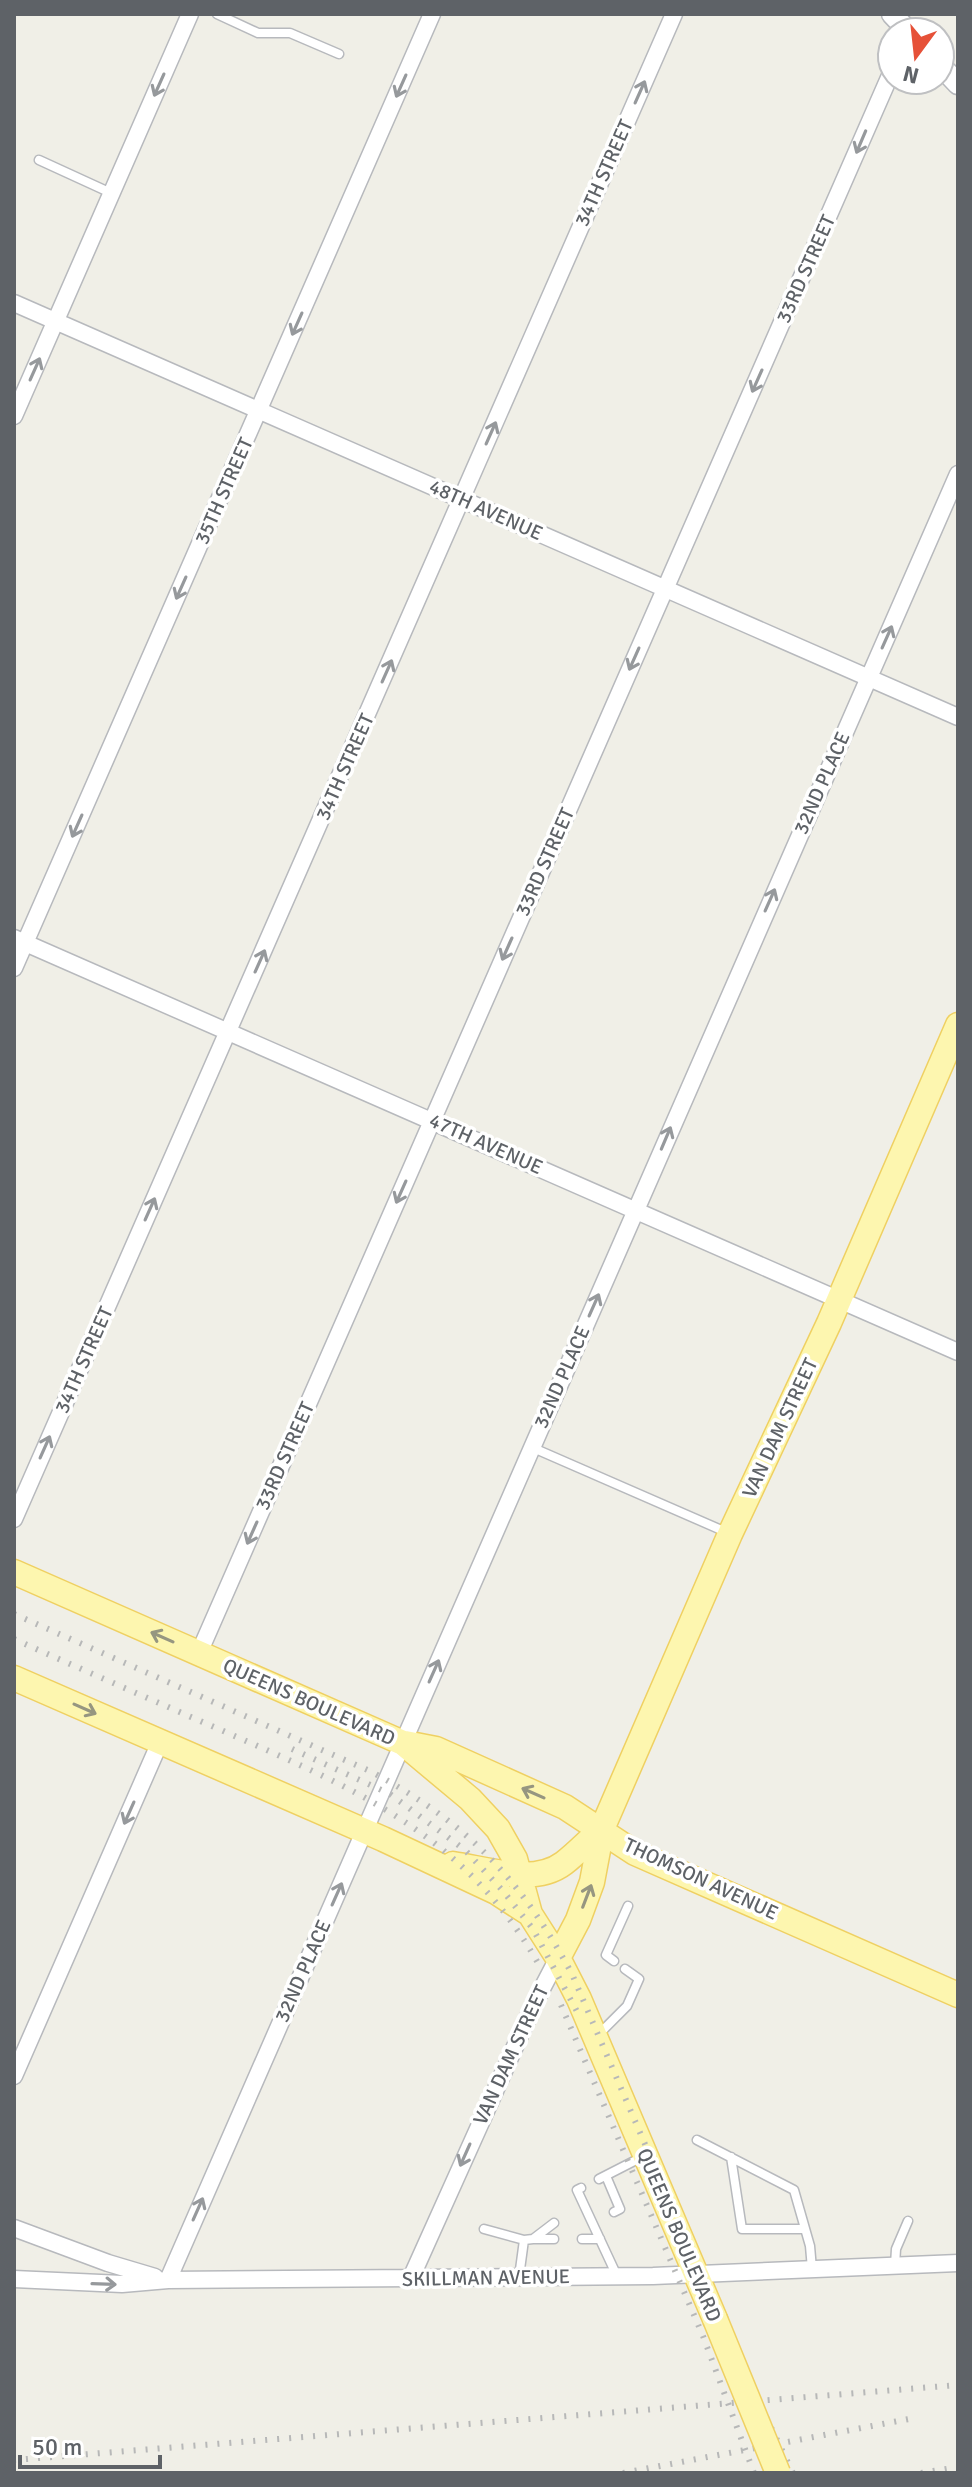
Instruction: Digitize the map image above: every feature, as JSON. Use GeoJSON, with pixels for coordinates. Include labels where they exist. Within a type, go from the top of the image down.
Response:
{"type":"FeatureCollection","features":[{"type":"Feature","properties":{"kind":"main road","name":"VAN DAM STREET"},"geometry":{"type":"LineString","coordinates":[[558,1958],[578,1920],[592,1882],[602,1829],[958,1025]]}},
{"type":"Feature","properties":{"kind":"main road","name":"QUEENS BOULEVARD"},"geometry":{"type":"LineString","coordinates":[[14,1572],[403,1743],[487,1816],[508,1844],[521,1876],[530,1914],[558,1958],[595,2038],[778,2473]]}},
{"type":"Feature","properties":{"kind":"main road","name":"QUEENS BOULEVARD"},"geometry":{"type":"LineString","coordinates":[[14,1678],[496,1892],[530,1914]]}},
{"type":"Feature","properties":{"kind":"main road","name":"THOMSON AVENUE"},"geometry":{"type":"LineString","coordinates":[[403,1743],[436,1749],[565,1807],[635,1853],[958,1995]]}},
{"type":"Feature","properties":{"kind":"main road","name":"VAN DAM STREET"},"geometry":{"type":"LineString","coordinates":[[521,1876],[561,1865],[602,1829]]}},
{"type":"Feature","properties":{"kind":"main road"},"geometry":{"type":"LineString","coordinates":[[428,1861],[521,1876]]}},
{"type":"Feature","properties":{"kind":"street"},"geometry":{"type":"LineString","coordinates":[[14,416],[190,14]]}},
{"type":"Feature","properties":{"kind":"street","name":"35TH STREET"},"geometry":{"type":"LineString","coordinates":[[14,968],[20,940],[259,410],[432,14]]}},
{"type":"Feature","properties":{"kind":"street","name":"34TH STREET"},"geometry":{"type":"LineString","coordinates":[[14,1519],[674,14]]}},
{"type":"Feature","properties":{"kind":"street","name":"33RD STREET"},"geometry":{"type":"LineString","coordinates":[[199,1653],[881,96]]}},
{"type":"Feature","properties":{"kind":"street","name":"48TH AVENUE"},"geometry":{"type":"LineString","coordinates":[[14,303],[958,717]]}},
{"type":"Feature","properties":{"kind":"street","name":"32ND PLACE"},"geometry":{"type":"LineString","coordinates":[[168,2280],[958,474]]}},
{"type":"Feature","properties":{"kind":"street","name":"47TH AVENUE"},"geometry":{"type":"LineString","coordinates":[[20,940],[958,1352]]}},
{"type":"Feature","properties":{"kind":"street"},"geometry":{"type":"LineString","coordinates":[[14,2076],[160,1742]]}},
{"type":"Feature","properties":{"kind":"street","name":"VAN DAM STREET"},"geometry":{"type":"LineString","coordinates":[[411,2278],[535,2002],[558,1958]]}},
{"type":"Feature","properties":{"kind":"street"},"geometry":{"type":"LineString","coordinates":[[14,2228],[108,2263],[168,2280]]}},
{"type":"Feature","properties":{"kind":"street","name":"SKILLMAN AVENUE"},"geometry":{"type":"LineString","coordinates":[[14,2279],[114,2284],[168,2280],[617,2276],[958,2263]]}},
{"type":"Feature","properties":{"kind":"lane"},"geometry":{"type":"LineString","coordinates":[[217,14],[258,33],[290,33],[339,54]]}},
{"type":"Feature","properties":{"kind":"lane"},"geometry":{"type":"LineString","coordinates":[[39,160],[112,193]]}},
{"type":"Feature","properties":{"kind":"lane"},"geometry":{"type":"LineString","coordinates":[[531,1447],[730,1534]]}},
{"type":"Feature","properties":{"kind":"lane"},"geometry":{"type":"LineString","coordinates":[[614,1961],[606,1955],[628,1906]]}},
{"type":"Feature","properties":{"kind":"lane"},"geometry":{"type":"LineString","coordinates":[[595,2038],[627,2006],[639,1979],[625,1969]]}},
{"type":"Feature","properties":{"kind":"lane"},"geometry":{"type":"LineString","coordinates":[[697,2140],[794,2190],[812,2269]]}},
{"type":"Feature","properties":{"kind":"lane"},"geometry":{"type":"LineString","coordinates":[[614,2212],[620,2209],[603,2178],[645,2156]]}},
{"type":"Feature","properties":{"kind":"lane"},"geometry":{"type":"LineString","coordinates":[[731,2157],[742,2229],[805,2229]]}},
{"type":"Feature","properties":{"kind":"lane"},"geometry":{"type":"LineString","coordinates":[[581,2188],[577,2190],[617,2276]]}},
{"type":"Feature","properties":{"kind":"lane"},"geometry":{"type":"LineString","coordinates":[[581,2222],[593,2221]]}},
{"type":"Feature","properties":{"kind":"lane"},"geometry":{"type":"LineString","coordinates":[[895,2265],[896,2249],[908,2221]]}},
{"type":"Feature","properties":{"kind":"lane"},"geometry":{"type":"LineString","coordinates":[[519,2277],[529,2240],[554,2223]]}},
{"type":"Feature","properties":{"kind":"lane"},"geometry":{"type":"LineString","coordinates":[[484,2229],[529,2240],[554,2239]]}},
{"type":"Feature","properties":{"kind":"lane"},"geometry":{"type":"LineString","coordinates":[[582,2239],[600,2239]]}},
{"type":"Feature","properties":{"kind":"railway"},"geometry":{"type":"LineString","coordinates":[[14,1614],[372,1772],[436,1812],[488,1856],[532,1909],[572,1974],[729,2340],[793,2473]]}},
{"type":"Feature","properties":{"kind":"railway"},"geometry":{"type":"LineString","coordinates":[[14,1639],[315,1772],[400,1819],[439,1847],[476,1880],[508,1918],[538,1963]]}},
{"type":"Feature","properties":{"kind":"railway"},"geometry":{"type":"LineString","coordinates":[[292,1749],[390,1794],[465,1850],[533,1929],[581,2019]]}},
{"type":"Feature","properties":{"kind":"railway"},"geometry":{"type":"LineString","coordinates":[[561,2005],[703,2336],[754,2473]]}},
{"type":"Feature","properties":{"kind":"railway"},"geometry":{"type":"LineString","coordinates":[[717,2340],[772,2473]]}},
{"type":"Feature","properties":{"kind":"railway"},"geometry":{"type":"LineString","coordinates":[[14,2460],[958,2385]]}},
{"type":"Feature","properties":{"kind":"railway"},"geometry":{"type":"LineString","coordinates":[[623,2473],[909,2419]]}},
{"type":"Feature","properties":{"kind":"railway"},"geometry":{"type":"LineString","coordinates":[[921,2473],[958,2467]]}}]}
